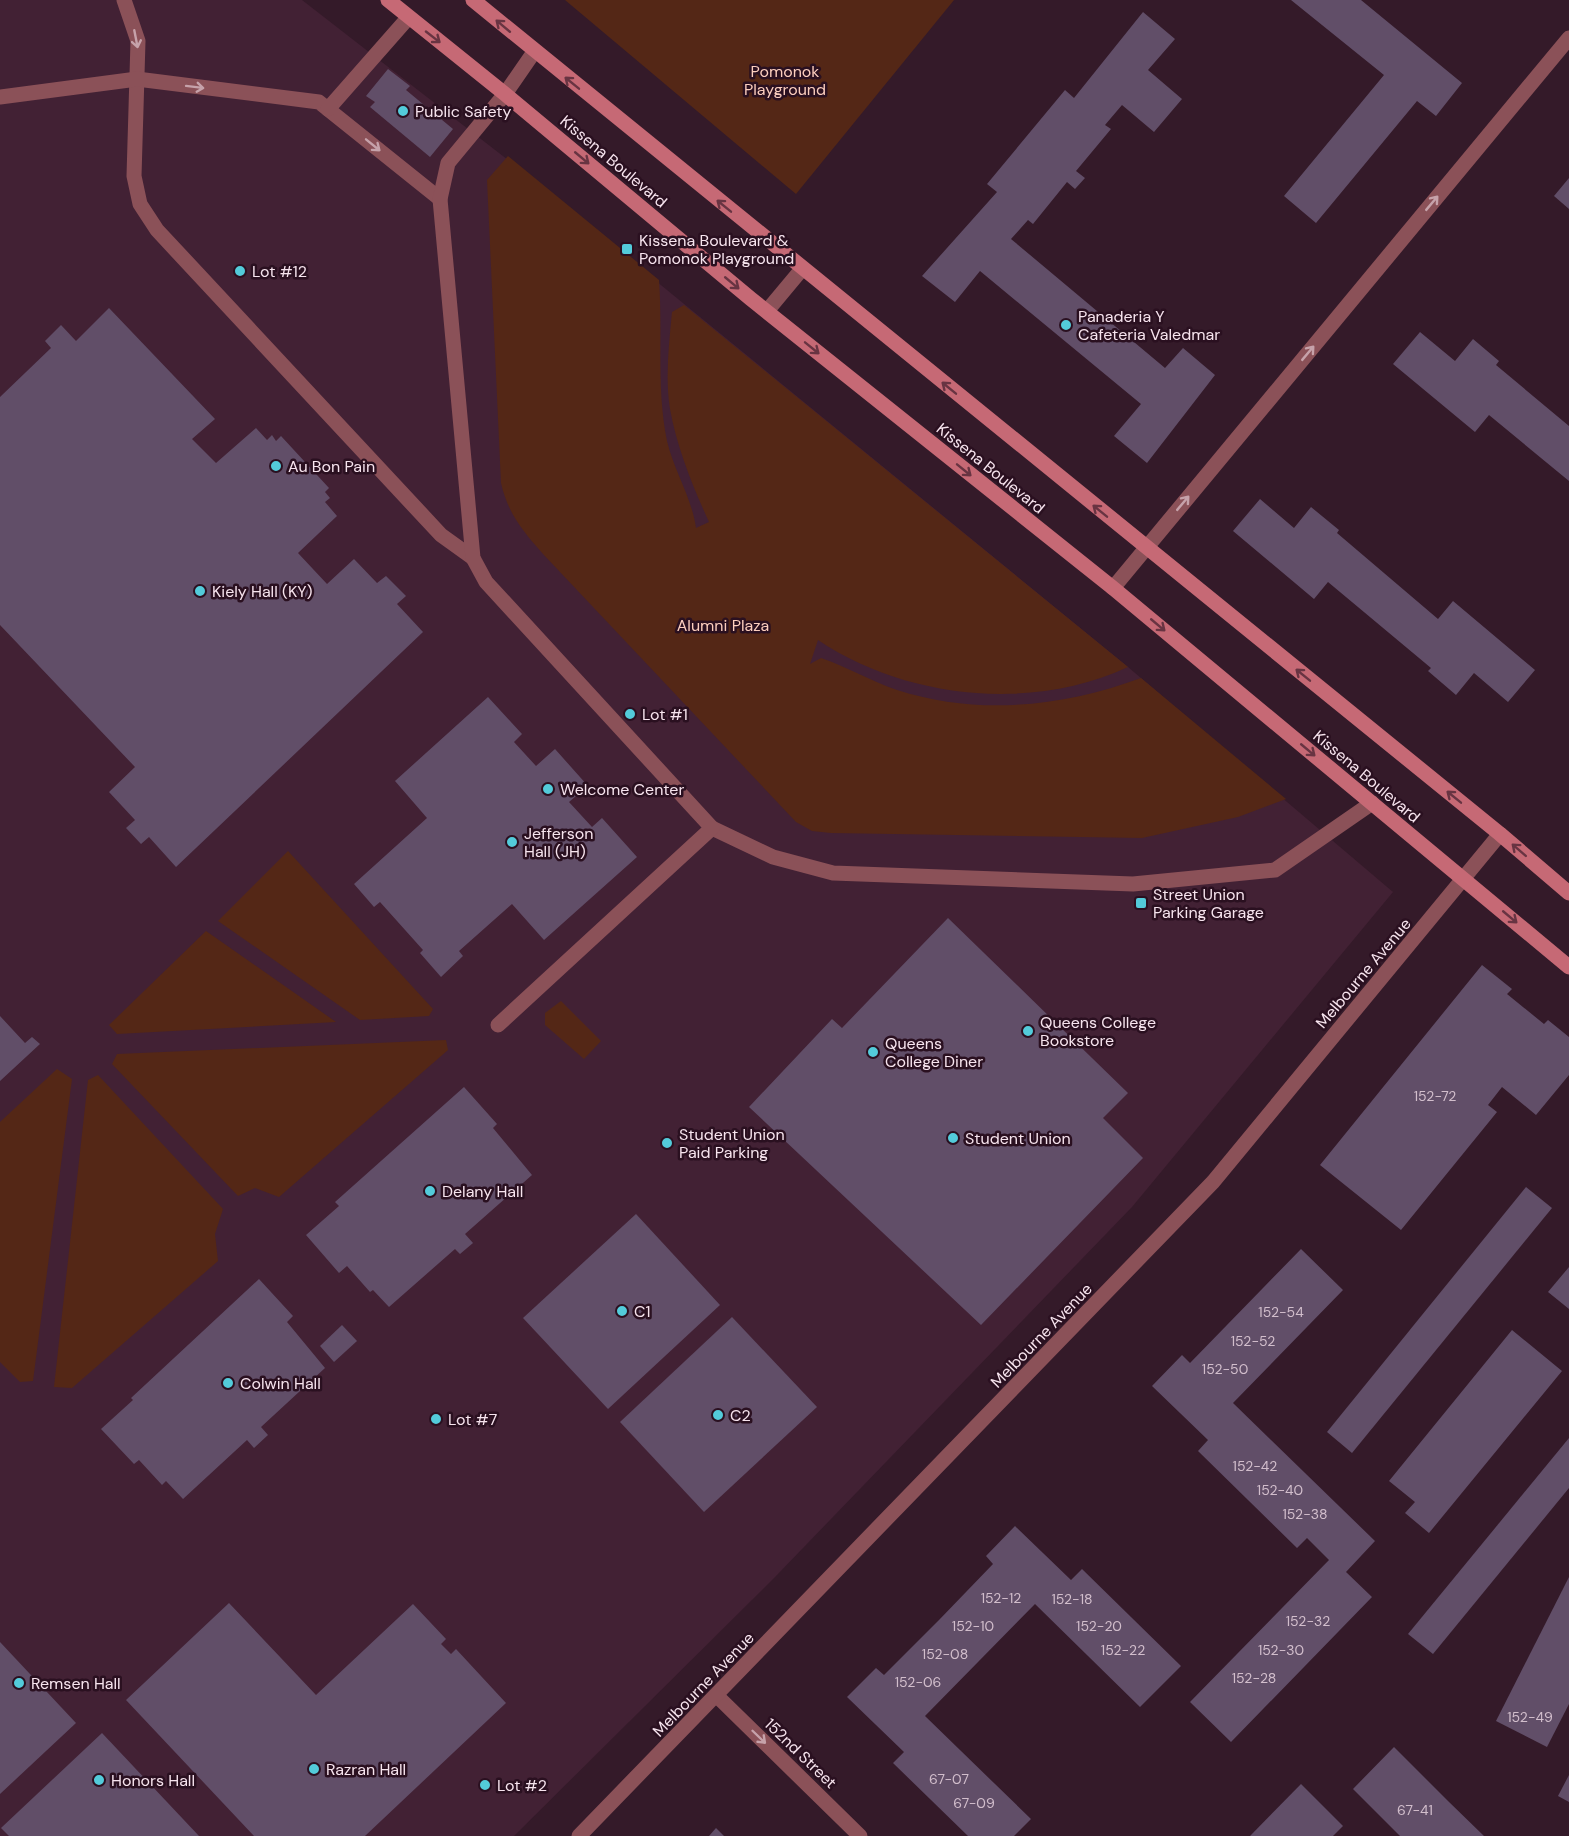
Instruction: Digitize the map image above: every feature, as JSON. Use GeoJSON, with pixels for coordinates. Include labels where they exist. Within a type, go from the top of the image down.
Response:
{"type":"FeatureCollection","features":[{"type":"Feature","properties":{"kind":"main road","name":"Kissena Boulevard"},"geometry":{"type":"LineString","coordinates":[[388,0],[766,311],[1113,588],[1569,967]]}},
{"type":"Feature","properties":{"kind":"main road","name":"Kissena Boulevard"},"geometry":{"type":"LineString","coordinates":[[473,0],[534,52],[1500,834],[1569,893]]}},
{"type":"Feature","properties":{"kind":"street"},"geometry":{"type":"LineString","coordinates":[[124,0],[138,41],[134,176],[140,204],[157,230],[441,535],[472,558],[486,582],[712,828],[773,856],[833,873],[1133,884],[1275,870],[1372,803]]}},
{"type":"Feature","properties":{"kind":"street"},"geometry":{"type":"LineString","coordinates":[[328,109],[408,18]]}},
{"type":"Feature","properties":{"kind":"street"},"geometry":{"type":"LineString","coordinates":[[1113,588],[1569,38]]}},
{"type":"Feature","properties":{"kind":"street"},"geometry":{"type":"LineString","coordinates":[[472,558],[440,199],[448,163],[505,94],[534,52]]}},
{"type":"Feature","properties":{"kind":"street"},"geometry":{"type":"LineString","coordinates":[[0,97],[136,80],[319,102],[440,199]]}},
{"type":"Feature","properties":{"kind":"street"},"geometry":{"type":"LineString","coordinates":[[766,311],[802,269]]}},
{"type":"Feature","properties":{"kind":"street"},"geometry":{"type":"LineString","coordinates":[[498,1025],[712,828]]}},
{"type":"Feature","properties":{"kind":"street","name":"Melbourne Avenue"},"geometry":{"type":"LineString","coordinates":[[579,1836],[1213,1182],[1500,834]]}},
{"type":"Feature","properties":{"kind":"street","name":"152nd Street"},"geometry":{"type":"LineString","coordinates":[[717,1696],[860,1836]]}},
{"type":"Feature","properties":{"kind":"shaded area"},"geometry":{"type":"Polygon","coordinates":[[[0,0],[302,0],[508,160],[1128,667],[1393,892],[1132,1207],[776,1576],[514,1836],[0,1836],[0,0]]]}},
{"type":"Feature","properties":{"kind":"green space","name":"Pomonok Playground"},"geometry":{"type":"Polygon","coordinates":[[[565,0],[954,0],[796,194],[565,0]]]}},
{"type":"Feature","properties":{"kind":"green space","name":"Alumni Plaza"},"geometry":{"type":"Polygon","coordinates":[[[508,156],[659,280],[664,421],[670,452],[691,506],[696,528],[709,522],[681,453],[670,409],[668,385],[672,312],[684,305],[1128,667],[1090,681],[1051,690],[1010,694],[970,692],[929,686],[890,675],[853,660],[818,640],[810,664],[821,658],[897,690],[958,703],[989,705],[1020,705],[1081,696],[1141,678],[1286,799],[1238,817],[1142,838],[831,833],[812,831],[796,822],[543,554],[523,530],[508,504],[501,483],[487,180],[508,156]]]}},
{"type":"Feature","properties":{"kind":"green space"},"geometry":{"type":"Polygon","coordinates":[[[288,851],[433,1009],[429,1016],[360,1020],[218,921],[288,851]]]}},
{"type":"Feature","properties":{"kind":"green space"},"geometry":{"type":"Polygon","coordinates":[[[206,931],[336,1022],[117,1034],[109,1025],[206,931]]]}},
{"type":"Feature","properties":{"kind":"green space"},"geometry":{"type":"Polygon","coordinates":[[[561,1001],[601,1041],[584,1059],[545,1025],[545,1013],[561,1001]]]}},
{"type":"Feature","properties":{"kind":"green space"},"geometry":{"type":"Polygon","coordinates":[[[446,1040],[448,1050],[279,1197],[255,1188],[238,1196],[112,1064],[117,1054],[446,1040]]]}},
{"type":"Feature","properties":{"kind":"green space"},"geometry":{"type":"Polygon","coordinates":[[[57,1069],[72,1079],[33,1381],[20,1382],[0,1362],[0,1122],[57,1069]]]}},
{"type":"Feature","properties":{"kind":"green space"},"geometry":{"type":"Polygon","coordinates":[[[98,1075],[223,1209],[215,1234],[218,1261],[72,1388],[54,1387],[88,1080],[98,1075]]]}},
{"type":"Feature","properties":{"kind":"building"},"geometry":{"type":"Polygon","coordinates":[[[1291,0],[1361,0],[1462,83],[1436,116],[1417,101],[1316,223],[1284,196],[1384,75],[1291,0]]]}},
{"type":"Feature","properties":{"kind":"building"},"geometry":{"type":"Polygon","coordinates":[[[1143,12],[1175,39],[1148,70],[1182,99],[1154,132],[1122,105],[1105,125],[1111,129],[1076,171],[1085,178],[1075,189],[1067,182],[1033,224],[1028,220],[1011,239],[1165,368],[1183,348],[1215,375],[1147,463],[1114,436],[1141,404],[980,271],[955,302],[922,276],[997,192],[987,184],[1065,90],[1074,98],[1143,12]]]}},
{"type":"Feature","properties":{"kind":"building","name":"Public Safety"},"geometry":{"type":"Polygon","coordinates":[[[388,69],[410,86],[406,90],[453,129],[430,157],[370,107],[375,102],[366,96],[388,69]]]}},
{"type":"Feature","properties":{"kind":"building"},"geometry":{"type":"Polygon","coordinates":[[[1569,178],[1569,209],[1554,196],[1569,178]]]}},
{"type":"Feature","properties":{"kind":"building","name":"Kiely Hall (KY)"},"geometry":{"type":"Polygon","coordinates":[[[109,308],[215,419],[192,439],[216,463],[256,428],[267,440],[272,435],[276,441],[281,436],[329,488],[325,492],[330,498],[325,502],[337,516],[298,553],[327,584],[354,559],[377,583],[386,576],[406,596],[397,604],[423,632],[176,867],[149,837],[141,844],[126,828],[135,820],[109,792],[135,767],[0,625],[0,397],[51,348],[45,341],[61,325],[76,341],[109,308]]]}},
{"type":"Feature","properties":{"kind":"building"},"geometry":{"type":"Polygon","coordinates":[[[1420,332],[1455,361],[1473,339],[1499,361],[1496,365],[1569,426],[1569,481],[1489,415],[1475,432],[1393,364],[1420,332]]]}},
{"type":"Feature","properties":{"kind":"building"},"geometry":{"type":"Polygon","coordinates":[[[1260,499],[1294,528],[1311,507],[1339,530],[1337,533],[1438,619],[1453,601],[1535,670],[1508,702],[1474,673],[1456,695],[1428,671],[1431,668],[1328,582],[1314,599],[1233,531],[1260,499]]]}},
{"type":"Feature","properties":{"kind":"building","name":"Jefferson Hall (JH)"},"geometry":{"type":"Polygon","coordinates":[[[488,697],[522,734],[514,742],[536,766],[555,749],[588,786],[569,802],[592,827],[602,818],[637,857],[544,940],[512,904],[459,951],[463,956],[441,977],[420,953],[423,950],[380,902],[374,907],[354,884],[427,818],[395,781],[488,697]]]}},
{"type":"Feature","properties":{"kind":"building","name":"Student Union"},"geometry":{"type":"Polygon","coordinates":[[[948,918],[1128,1093],[1103,1118],[1143,1158],[981,1325],[749,1107],[832,1019],[842,1028],[948,918]]]}},
{"type":"Feature","properties":{"kind":"building"},"geometry":{"type":"Polygon","coordinates":[[[1482,965],[1512,989],[1507,994],[1544,1024],[1548,1020],[1569,1037],[1569,1075],[1536,1115],[1502,1087],[1488,1105],[1497,1112],[1401,1230],[1320,1165],[1482,965]]]}},
{"type":"Feature","properties":{"kind":"building"},"geometry":{"type":"Polygon","coordinates":[[[0,1016],[25,1043],[32,1037],[40,1044],[0,1081],[0,1016]]]}},
{"type":"Feature","properties":{"kind":"building","name":"Delany Hall"},"geometry":{"type":"Polygon","coordinates":[[[464,1087],[497,1124],[493,1128],[532,1175],[465,1234],[473,1243],[460,1254],[455,1249],[389,1307],[373,1290],[370,1292],[347,1266],[339,1273],[306,1235],[339,1206],[335,1202],[464,1087]]]}},
{"type":"Feature","properties":{"kind":"building"},"geometry":{"type":"Polygon","coordinates":[[[1526,1187],[1552,1208],[1352,1453],[1327,1432],[1526,1187]]]}},
{"type":"Feature","properties":{"kind":"building","name":"C1"},"geometry":{"type":"Polygon","coordinates":[[[636,1214],[720,1305],[608,1409],[523,1318],[636,1214]]]}},
{"type":"Feature","properties":{"kind":"building"},"geometry":{"type":"Polygon","coordinates":[[[1301,1249],[1343,1290],[1233,1403],[1375,1541],[1346,1572],[1372,1597],[1231,1742],[1190,1702],[1329,1560],[1307,1538],[1297,1548],[1198,1451],[1208,1440],[1152,1386],[1182,1355],[1190,1363],[1301,1249]]]}},
{"type":"Feature","properties":{"kind":"building"},"geometry":{"type":"Polygon","coordinates":[[[1569,1267],[1569,1309],[1548,1292],[1569,1267]]]}},
{"type":"Feature","properties":{"kind":"building","name":"Colwin Hall"},"geometry":{"type":"Polygon","coordinates":[[[259,1279],[293,1316],[287,1322],[325,1368],[261,1427],[268,1435],[254,1448],[247,1440],[183,1499],[166,1481],[162,1485],[139,1460],[134,1464],[101,1429],[133,1400],[131,1398],[259,1279]]]}},
{"type":"Feature","properties":{"kind":"building","name":"C2"},"geometry":{"type":"Polygon","coordinates":[[[732,1317],[817,1407],[704,1512],[620,1422],[732,1317]]]}},
{"type":"Feature","properties":{"kind":"building"},"geometry":{"type":"Polygon","coordinates":[[[342,1325],[357,1341],[334,1362],[320,1346],[342,1325]]]}},
{"type":"Feature","properties":{"kind":"building"},"geometry":{"type":"Polygon","coordinates":[[[1512,1330],[1562,1371],[1429,1533],[1405,1513],[1415,1502],[1389,1481],[1512,1330]]]}},
{"type":"Feature","properties":{"kind":"building"},"geometry":{"type":"Polygon","coordinates":[[[1569,1438],[1569,1488],[1433,1654],[1408,1634],[1569,1438]]]}},
{"type":"Feature","properties":{"kind":"building"},"geometry":{"type":"Polygon","coordinates":[[[1015,1526],[1071,1580],[1082,1569],[1181,1666],[1140,1707],[1035,1604],[925,1716],[1031,1819],[1014,1836],[968,1836],[893,1763],[904,1752],[847,1697],[876,1668],[884,1675],[939,1620],[993,1564],[986,1556],[1015,1526]]]}},
{"type":"Feature","properties":{"kind":"building"},"geometry":{"type":"Polygon","coordinates":[[[1569,1577],[1569,1704],[1547,1747],[1496,1721],[1569,1577]]]}},
{"type":"Feature","properties":{"kind":"building","name":"Razran Hall"},"geometry":{"type":"Polygon","coordinates":[[[229,1603],[316,1695],[413,1604],[446,1639],[441,1644],[451,1654],[456,1649],[506,1703],[365,1836],[254,1836],[126,1700],[229,1603]]]}},
{"type":"Feature","properties":{"kind":"building","name":"Remsen Hall"},"geometry":{"type":"Polygon","coordinates":[[[0,1642],[76,1723],[0,1794],[0,1642]]]}},
{"type":"Feature","properties":{"kind":"building","name":"Honors Hall"},"geometry":{"type":"Polygon","coordinates":[[[102,1733],[199,1836],[9,1836],[1,1828],[102,1733]]]}},
{"type":"Feature","properties":{"kind":"building"},"geometry":{"type":"Polygon","coordinates":[[[1394,1747],[1484,1836],[1400,1836],[1353,1789],[1394,1747]]]}},
{"type":"Feature","properties":{"kind":"building"},"geometry":{"type":"Polygon","coordinates":[[[1569,1775],[1569,1802],[1558,1796],[1569,1775]]]}},
{"type":"Feature","properties":{"kind":"building"},"geometry":{"type":"Polygon","coordinates":[[[1301,1784],[1343,1826],[1333,1836],[1250,1836],[1301,1784]]]}},
{"type":"Feature","properties":{"kind":"building"},"geometry":{"type":"Polygon","coordinates":[[[716,1828],[724,1836],[709,1836],[716,1828]]]}},
{"type":"Feature","properties":{"kind":"place","name":"Public Safety"},"geometry":{"type":"Point","coordinates":[403,111]}},
{"type":"Feature","properties":{"kind":"place","name":"Kissena Boulevard & Pomonok Playground"},"geometry":{"type":"Point","coordinates":[627,249]}},
{"type":"Feature","properties":{"kind":"place","name":"Lot #12"},"geometry":{"type":"Point","coordinates":[240,271]}},
{"type":"Feature","properties":{"kind":"place","name":"Panaderia Y Cafeteria Valedmar"},"geometry":{"type":"Point","coordinates":[1066,325]}},
{"type":"Feature","properties":{"kind":"place","name":"Au Bon Pain"},"geometry":{"type":"Point","coordinates":[276,466]}},
{"type":"Feature","properties":{"kind":"place","name":"Kiely Hall (KY)"},"geometry":{"type":"Point","coordinates":[200,591]}},
{"type":"Feature","properties":{"kind":"place","name":"Lot #1"},"geometry":{"type":"Point","coordinates":[630,714]}},
{"type":"Feature","properties":{"kind":"place","name":"Welcome Center"},"geometry":{"type":"Point","coordinates":[548,789]}},
{"type":"Feature","properties":{"kind":"place","name":"Jefferson Hall (JH)"},"geometry":{"type":"Point","coordinates":[512,842]}},
{"type":"Feature","properties":{"kind":"place","name":"Street Union Parking Garage"},"geometry":{"type":"Point","coordinates":[1141,903]}},
{"type":"Feature","properties":{"kind":"place","name":"Queens College Bookstore"},"geometry":{"type":"Point","coordinates":[1028,1031]}},
{"type":"Feature","properties":{"kind":"place","name":"Queens College Diner"},"geometry":{"type":"Point","coordinates":[873,1052]}},
{"type":"Feature","properties":{"kind":"place","name":"Student Union"},"geometry":{"type":"Point","coordinates":[953,1138]}},
{"type":"Feature","properties":{"kind":"place","name":"Student Union Paid Parking"},"geometry":{"type":"Point","coordinates":[667,1143]}},
{"type":"Feature","properties":{"kind":"place","name":"Delany Hall"},"geometry":{"type":"Point","coordinates":[430,1191]}},
{"type":"Feature","properties":{"kind":"place","name":"C1"},"geometry":{"type":"Point","coordinates":[622,1311]}},
{"type":"Feature","properties":{"kind":"place","name":"Colwin Hall"},"geometry":{"type":"Point","coordinates":[228,1383]}},
{"type":"Feature","properties":{"kind":"place","name":"C2"},"geometry":{"type":"Point","coordinates":[718,1415]}},
{"type":"Feature","properties":{"kind":"place","name":"Lot #7"},"geometry":{"type":"Point","coordinates":[436,1419]}},
{"type":"Feature","properties":{"kind":"place","name":"Remsen Hall"},"geometry":{"type":"Point","coordinates":[19,1683]}},
{"type":"Feature","properties":{"kind":"place","name":"Razran Hall"},"geometry":{"type":"Point","coordinates":[314,1769]}},
{"type":"Feature","properties":{"kind":"place","name":"Honors Hall"},"geometry":{"type":"Point","coordinates":[99,1780]}},
{"type":"Feature","properties":{"kind":"place","name":"Lot #2"},"geometry":{"type":"Point","coordinates":[485,1785]}}]}
